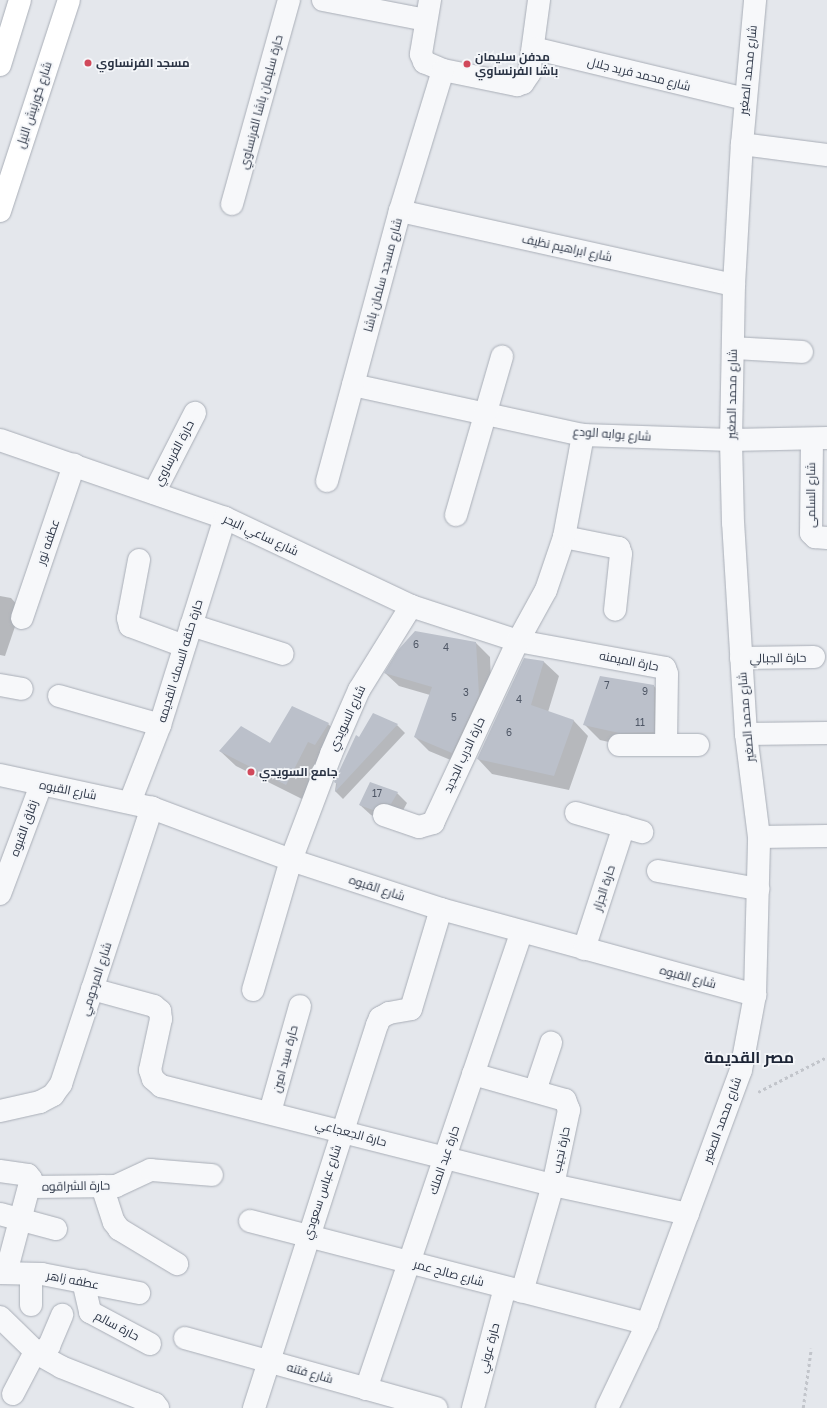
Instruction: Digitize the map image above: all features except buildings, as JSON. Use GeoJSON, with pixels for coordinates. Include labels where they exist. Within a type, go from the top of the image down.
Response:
{"type":"FeatureCollection","features":[{"type":"Feature","properties":{"kind":"highway"},"geometry":{"type":"LineString","coordinates":[[0,65],[20,0]]}},
{"type":"Feature","properties":{"kind":"highway","name":"شارع كورنيش النيل"},"geometry":{"type":"LineString","coordinates":[[0,211],[69,0]]}},
{"type":"Feature","properties":{"kind":"street","name":"حارة سليمان باشا الفرنساوي"},"geometry":{"type":"LineString","coordinates":[[232,204],[289,0]]}},
{"type":"Feature","properties":{"kind":"street"},"geometry":{"type":"LineString","coordinates":[[323,0],[428,10],[422,58],[428,65],[443,70],[516,85],[523,83],[529,74],[539,0]]}},
{"type":"Feature","properties":{"kind":"street","name":"شارع محمد الصغير"},"geometry":{"type":"LineString","coordinates":[[608,1408],[647,1324],[741,1070],[756,995],[759,836],[746,734],[731,440],[734,286],[745,99],[755,0]]}},
{"type":"Feature","properties":{"kind":"street","name":"شارع محمد فريد جلال"},"geometry":{"type":"LineString","coordinates":[[533,48],[745,99]]}},
{"type":"Feature","properties":{"kind":"street","name":"شارع مسجد سلمان باشا"},"geometry":{"type":"LineString","coordinates":[[327,480],[400,211],[443,70]]}},
{"type":"Feature","properties":{"kind":"street"},"geometry":{"type":"LineString","coordinates":[[742,144],[827,155]]}},
{"type":"Feature","properties":{"kind":"street","name":"شارع ابراهيم نظيف"},"geometry":{"type":"LineString","coordinates":[[400,211],[734,286]]}},
{"type":"Feature","properties":{"kind":"street"},"geometry":{"type":"LineString","coordinates":[[733,348],[802,352]]}},
{"type":"Feature","properties":{"kind":"street"},"geometry":{"type":"LineString","coordinates":[[456,515],[502,358]]}},
{"type":"Feature","properties":{"kind":"street","name":"شارع بوابه الودع"},"geometry":{"type":"LineString","coordinates":[[353,385],[583,435],[731,440],[819,438]]}},
{"type":"Feature","properties":{"kind":"street","name":"حارة الفرساوي"},"geometry":{"type":"LineString","coordinates":[[154,493],[195,414]]}},
{"type":"Feature","properties":{"kind":"street","name":"حارة الدرب الجديد"},"geometry":{"type":"LineString","coordinates":[[384,815],[419,828],[425,828],[433,823],[518,641],[546,590],[564,536],[583,435]]}},
{"type":"Feature","properties":{"kind":"street","name":"شارع السلمى"},"geometry":{"type":"LineString","coordinates":[[819,438],[811,533],[820,539],[827,538]]}},
{"type":"Feature","properties":{"kind":"street","name":"شارع ساعي البحر"},"geometry":{"type":"LineString","coordinates":[[0,440],[225,518],[411,606],[518,641]]}},
{"type":"Feature","properties":{"kind":"street","name":"عطفه نور"},"geometry":{"type":"LineString","coordinates":[[22,618],[74,465]]}},
{"type":"Feature","properties":{"kind":"street","name":"حارة حلقه السمك القديمه"},"geometry":{"type":"LineString","coordinates":[[130,802],[160,725],[225,518]]}},
{"type":"Feature","properties":{"kind":"street"},"geometry":{"type":"LineString","coordinates":[[564,536],[619,548],[621,554],[615,610]]}},
{"type":"Feature","properties":{"kind":"street"},"geometry":{"type":"LineString","coordinates":[[139,560],[128,618],[130,626],[136,631],[184,646]]}},
{"type":"Feature","properties":{"kind":"street","name":"شارع السويدي"},"geometry":{"type":"LineString","coordinates":[[253,990],[291,860],[331,754],[359,690],[411,606]]}},
{"type":"Feature","properties":{"kind":"street"},"geometry":{"type":"LineString","coordinates":[[191,625],[283,654]]}},
{"type":"Feature","properties":{"kind":"street","name":"حارة الميمنه"},"geometry":{"type":"LineString","coordinates":[[518,641],[665,668],[667,674],[666,745]]}},
{"type":"Feature","properties":{"kind":"street","name":"حارة الجبالي"},"geometry":{"type":"LineString","coordinates":[[742,658],[814,657]]}},
{"type":"Feature","properties":{"kind":"street"},"geometry":{"type":"LineString","coordinates":[[0,685],[22,689]]}},
{"type":"Feature","properties":{"kind":"street"},"geometry":{"type":"LineString","coordinates":[[59,696],[160,725]]}},
{"type":"Feature","properties":{"kind":"street"},"geometry":{"type":"LineString","coordinates":[[746,734],[827,733]]}},
{"type":"Feature","properties":{"kind":"street"},"geometry":{"type":"LineString","coordinates":[[619,745],[698,745]]}},
{"type":"Feature","properties":{"kind":"street","name":"شارع القبوه"},"geometry":{"type":"LineString","coordinates":[[0,775],[40,785],[130,802],[152,808],[291,860],[441,908],[522,932],[756,995]]}},
{"type":"Feature","properties":{"kind":"street","name":"زقاق القبوه"},"geometry":{"type":"LineString","coordinates":[[0,894],[40,785]]}},
{"type":"Feature","properties":{"kind":"street","name":"شارع المرحومي"},"geometry":{"type":"LineString","coordinates":[[0,1111],[40,1102],[53,1095],[61,1084],[152,808]]}},
{"type":"Feature","properties":{"kind":"street","name":"حارة الجزار"},"geometry":{"type":"LineString","coordinates":[[576,813],[633,829],[584,949]]}},
{"type":"Feature","properties":{"kind":"street"},"geometry":{"type":"LineString","coordinates":[[759,836],[827,836]]}},
{"type":"Feature","properties":{"kind":"street"},"geometry":{"type":"LineString","coordinates":[[658,871],[758,889]]}},
{"type":"Feature","properties":{"kind":"street","name":"شارع عباس سعودي"},"geometry":{"type":"LineString","coordinates":[[254,1408],[342,1130],[380,1018],[389,1013],[407,1011],[413,1004],[441,908]]}},
{"type":"Feature","properties":{"kind":"street","name":"حارة عبد الملك"},"geometry":{"type":"LineString","coordinates":[[366,1389],[522,932]]}},
{"type":"Feature","properties":{"kind":"street","name":"حارة الجعجاعي"},"geometry":{"type":"LineString","coordinates":[[92,989],[154,1006],[160,1011],[161,1019],[150,1070],[153,1079],[161,1086],[342,1130],[444,1158],[553,1185],[688,1214]]}},
{"type":"Feature","properties":{"kind":"street","name":"حارة سيد امين"},"geometry":{"type":"LineString","coordinates":[[270,1112],[300,1006]]}},
{"type":"Feature","properties":{"kind":"street"},"geometry":{"type":"LineString","coordinates":[[535,1091],[551,1043]]}},
{"type":"Feature","properties":{"kind":"street","name":"حارة نجيب"},"geometry":{"type":"LineString","coordinates":[[473,1074],[564,1100],[569,1110],[553,1185],[514,1290]]}},
{"type":"Feature","properties":{"kind":"street","name":"حارة الشراقوه"},"geometry":{"type":"LineString","coordinates":[[31,1187],[116,1186],[151,1170],[212,1175]]}},
{"type":"Feature","properties":{"kind":"street","name":"حارة الشراقوه"},"geometry":{"type":"LineString","coordinates":[[0,1171],[28,1175],[31,1179],[31,1187],[22,1219],[3,1273]]}},
{"type":"Feature","properties":{"kind":"street"},"geometry":{"type":"LineString","coordinates":[[102,1186],[114,1222],[119,1229],[177,1264]]}},
{"type":"Feature","properties":{"kind":"street"},"geometry":{"type":"LineString","coordinates":[[0,1214],[56,1229]]}},
{"type":"Feature","properties":{"kind":"street","name":"شارع صالح عمر"},"geometry":{"type":"LineString","coordinates":[[250,1221],[647,1324]]}},
{"type":"Feature","properties":{"kind":"street","name":"عطفه زاهر"},"geometry":{"type":"LineString","coordinates":[[3,1273],[31,1274],[83,1281],[139,1293]]}},
{"type":"Feature","properties":{"kind":"street"},"geometry":{"type":"LineString","coordinates":[[31,1274],[31,1305]]}},
{"type":"Feature","properties":{"kind":"street","name":"حارة سالم"},"geometry":{"type":"LineString","coordinates":[[83,1281],[90,1312],[150,1344]]}},
{"type":"Feature","properties":{"kind":"street","name":"حارة عوني"},"geometry":{"type":"LineString","coordinates":[[473,1408],[514,1290]]}},
{"type":"Feature","properties":{"kind":"street"},"geometry":{"type":"LineString","coordinates":[[13,1394],[37,1353],[49,1346],[62,1315]]}},
{"type":"Feature","properties":{"kind":"street"},"geometry":{"type":"LineString","coordinates":[[0,1317],[37,1353],[61,1367],[156,1404],[158,1408]]}},
{"type":"Feature","properties":{"kind":"street","name":"شارع فتنه"},"geometry":{"type":"LineString","coordinates":[[185,1338],[436,1408]]}},
{"type":"Feature","properties":{"kind":"path"},"geometry":{"type":"LineString","coordinates":[[781,1082],[827,1057]]}},
{"type":"Feature","properties":{"kind":"path"},"geometry":{"type":"LineString","coordinates":[[803,1408],[811,1349]]}},
{"type":"Feature","properties":{"kind":"place","name":"مسجد الفرنساوي"},"geometry":{"type":"Point","coordinates":[88,63]}},
{"type":"Feature","properties":{"kind":"place","name":"مدفن سليمان باشا الفرنساوي"},"geometry":{"type":"Point","coordinates":[467,64]}},
{"type":"Feature","properties":{"kind":"place","name":"جامع السويدي"},"geometry":{"type":"Point","coordinates":[251,772]}},
{"type":"Feature","properties":{"kind":"district","name":"مصر القديمة"},"geometry":{"type":"Point","coordinates":[749,1057]}}]}
